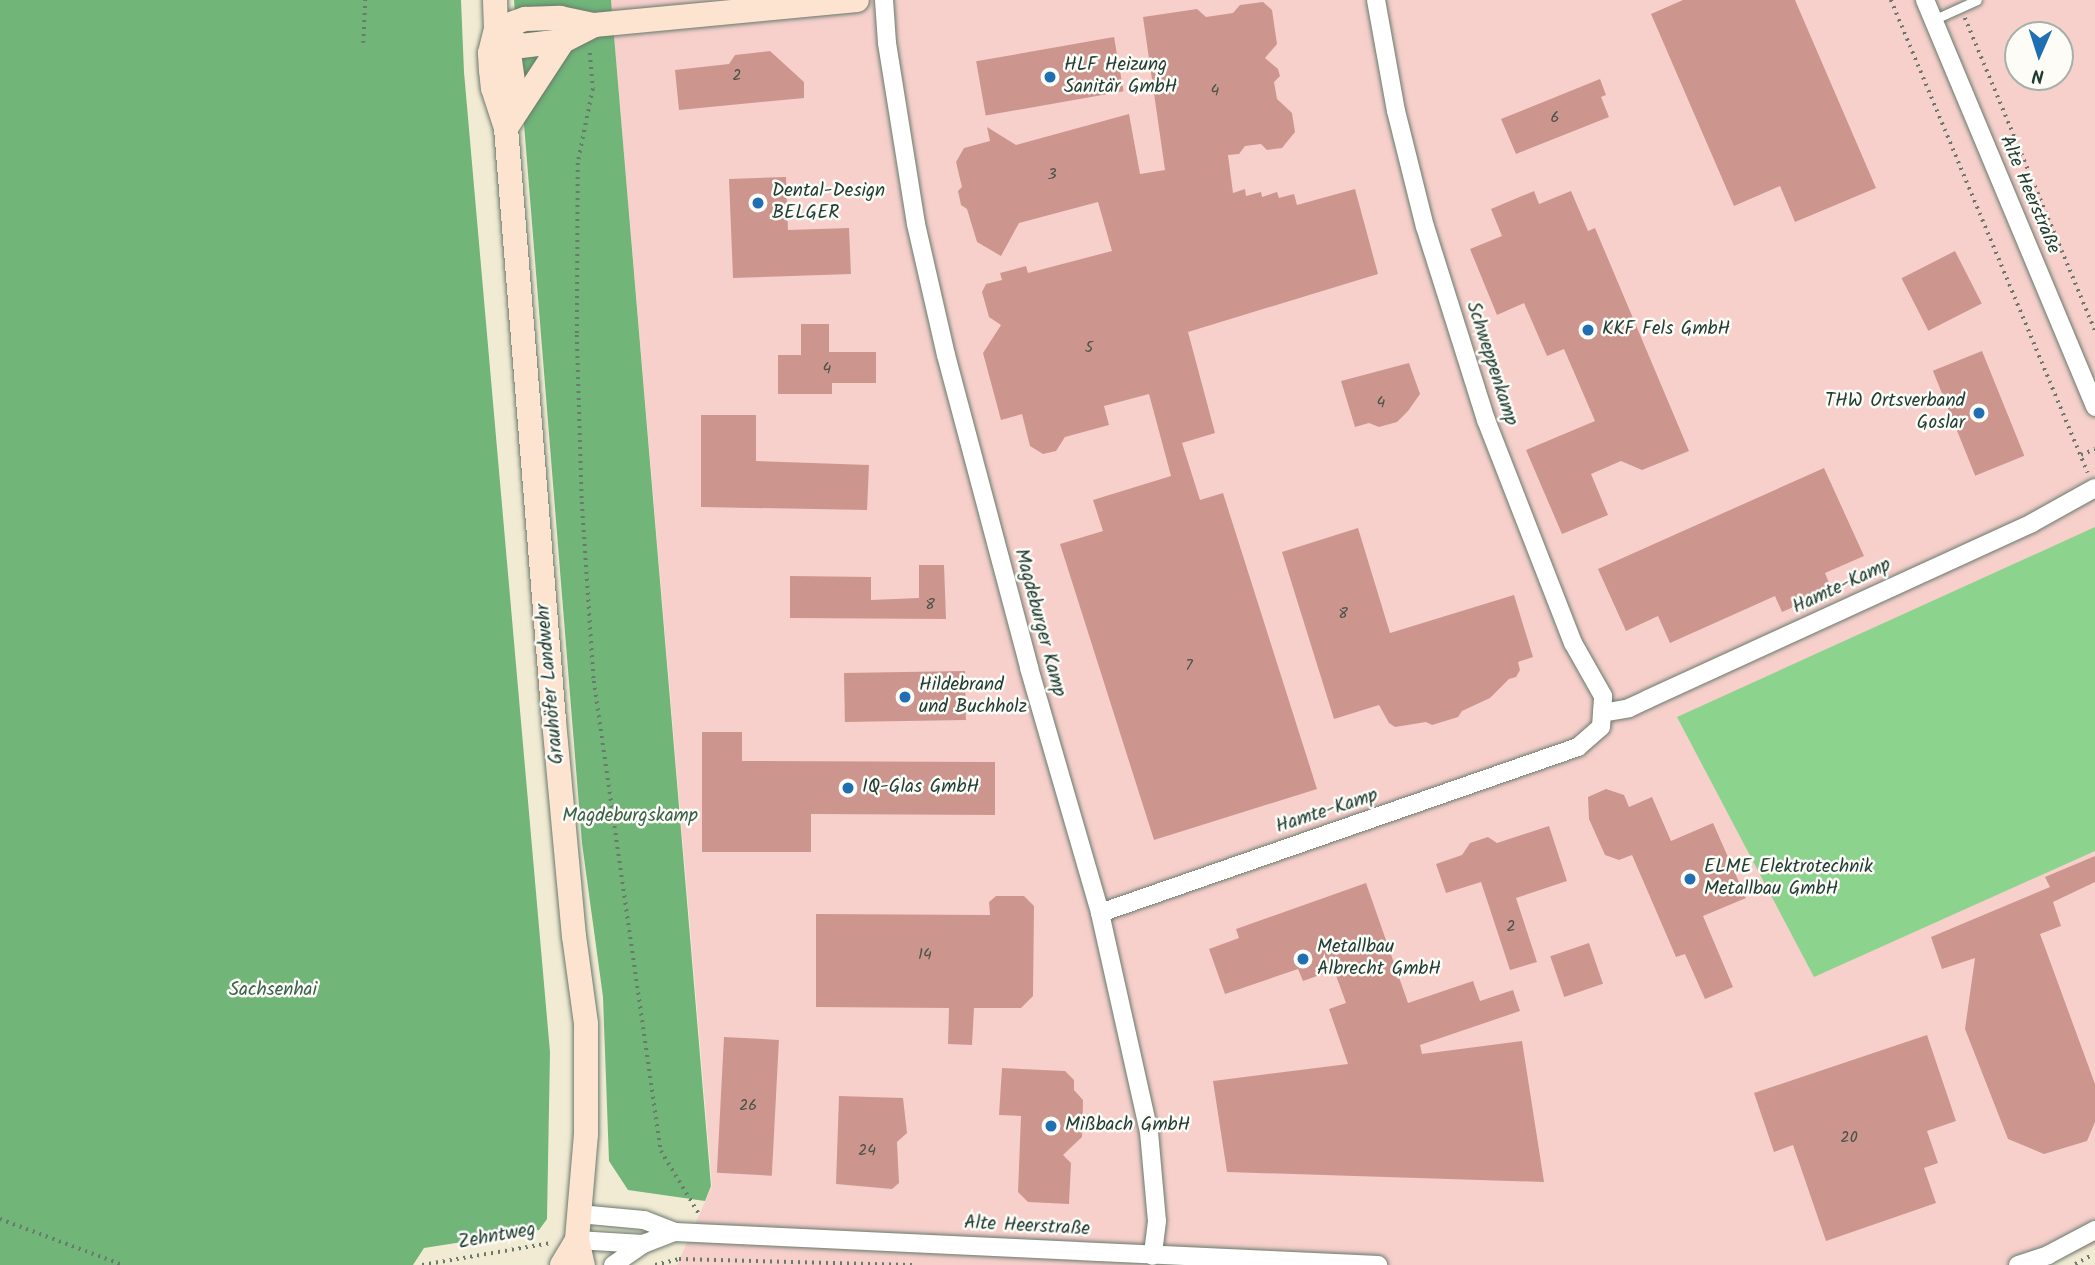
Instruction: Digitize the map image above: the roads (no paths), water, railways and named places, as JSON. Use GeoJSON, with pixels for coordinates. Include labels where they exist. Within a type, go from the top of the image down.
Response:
{"type":"FeatureCollection","features":[{"type":"Feature","properties":{"kind":"street","name":"Grauhöfer Landwehr"},"geometry":{"type":"LineString","coordinates":[[495,0],[496,29],[490,53],[491,69],[493,88],[506,128],[554,721],[574,936],[586,1024],[586,1134],[577,1240],[583,1265]]}},
{"type":"Feature","properties":{"kind":"street"},"geometry":{"type":"LineString","coordinates":[[496,29],[525,19],[560,18],[594,25],[857,0]]}},
{"type":"Feature","properties":{"kind":"street","name":"Magdeburger Kamp"},"geometry":{"type":"LineString","coordinates":[[884,0],[887,43],[916,224],[946,355],[1025,654],[1100,913],[1149,1132],[1157,1220],[1153,1256]]}},
{"type":"Feature","properties":{"kind":"street","name":"Schweppenkamp"},"geometry":{"type":"LineString","coordinates":[[1376,0],[1396,111],[1422,214],[1486,420],[1573,643],[1603,696],[1601,720]]}},
{"type":"Feature","properties":{"kind":"street","name":"Alte Heerstraße"},"geometry":{"type":"LineString","coordinates":[[1925,0],[2095,407]]}},
{"type":"Feature","properties":{"kind":"street"},"geometry":{"type":"LineString","coordinates":[[496,29],[521,46],[563,41],[594,25]]}},
{"type":"Feature","properties":{"kind":"street"},"geometry":{"type":"LineString","coordinates":[[506,128],[563,41]]}},
{"type":"Feature","properties":{"kind":"street","name":"Hamte-Kamp"},"geometry":{"type":"LineString","coordinates":[[1100,913],[1578,747],[1601,720],[2032,523],[2095,488]]}},
{"type":"Feature","properties":{"kind":"street","name":"Alte Heerstraße"},"geometry":{"type":"LineString","coordinates":[[579,1214],[644,1220],[675,1232],[1378,1265]]}},
{"type":"Feature","properties":{"kind":"street"},"geometry":{"type":"LineString","coordinates":[[2018,1265],[2048,1255],[2095,1230]]}},
{"type":"Feature","properties":{"kind":"street","name":"Alte Heerstraße"},"geometry":{"type":"LineString","coordinates":[[612,1265],[643,1244],[675,1232]]}},
{"type":"Feature","properties":{"kind":"street","name":"Grauhöfer Landwehr"},"geometry":{"type":"LineString","coordinates":[[562,1265],[577,1240]]}},
{"type":"Feature","properties":{"kind":"street","name":"Alte Heerstraße"},"geometry":{"type":"LineString","coordinates":[[577,1240],[643,1244]]}},
{"type":"Feature","properties":{"kind":"lane"},"geometry":{"type":"LineString","coordinates":[[1933,20],[1977,0]]}},
{"type":"Feature","properties":{"kind":"place","name":"HLF Heizung Sanitär GmbH"},"geometry":{"type":"Point","coordinates":[1050,77]}},
{"type":"Feature","properties":{"kind":"place","name":"Dental-Design BELGER"},"geometry":{"type":"Point","coordinates":[758,203]}},
{"type":"Feature","properties":{"kind":"place","name":"KKF Fels GmbH"},"geometry":{"type":"Point","coordinates":[1588,330]}},
{"type":"Feature","properties":{"kind":"place","name":"THW Ortsverband Goslar"},"geometry":{"type":"Point","coordinates":[1979,413]}},
{"type":"Feature","properties":{"kind":"place","name":"Hildebrand und Buchholz"},"geometry":{"type":"Point","coordinates":[905,697]}},
{"type":"Feature","properties":{"kind":"place","name":"IQ-Glas GmbH"},"geometry":{"type":"Point","coordinates":[848,788]}},
{"type":"Feature","properties":{"kind":"place","name":"ELME Elektrotechnik Metallbau GmbH"},"geometry":{"type":"Point","coordinates":[1690,879]}},
{"type":"Feature","properties":{"kind":"place","name":"Metallbau Albrecht GmbH"},"geometry":{"type":"Point","coordinates":[1303,959]}},
{"type":"Feature","properties":{"kind":"place","name":"Mißbach GmbH"},"geometry":{"type":"Point","coordinates":[1051,1126]}},
{"type":"Feature","properties":{"kind":"park label","name":"Magdeburgskamp"},"geometry":{"type":"Point","coordinates":[630,817]}},
{"type":"Feature","properties":{"kind":"park label","name":"Sachsenhai"},"geometry":{"type":"Point","coordinates":[273,991]}}]}
